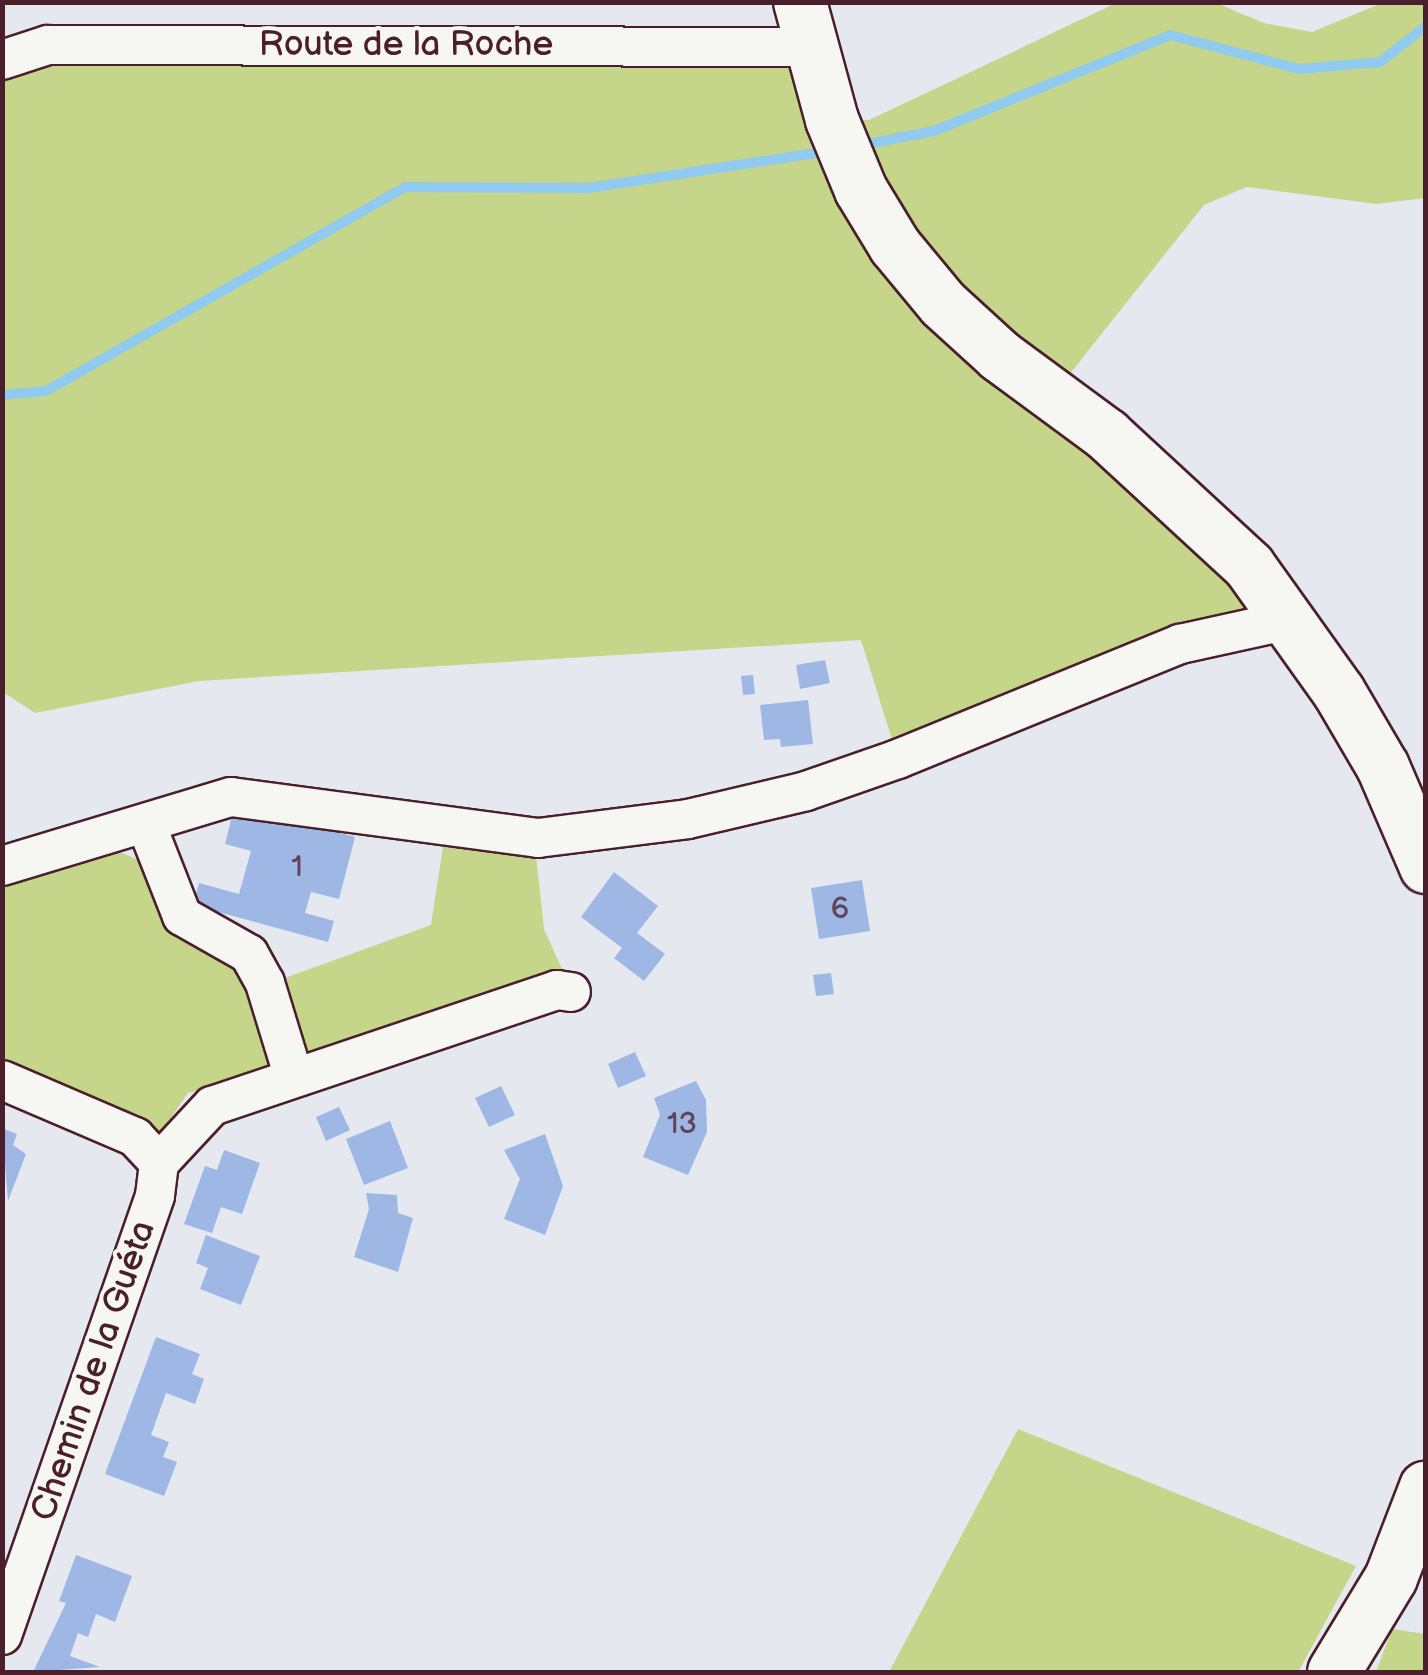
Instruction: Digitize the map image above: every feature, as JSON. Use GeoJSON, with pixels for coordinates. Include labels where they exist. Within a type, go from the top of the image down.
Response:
{"type":"FeatureCollection","features":[{"type":"Feature","properties":{"kind":"main road"},"geometry":{"type":"LineString","coordinates":[[806,25],[861,190],[894,246],[943,304],[1201,517],[1289,620],[1383,767],[1426,867]]}},
{"type":"Feature","properties":{"kind":"main road"},"geometry":{"type":"LineString","coordinates":[[1334,1672],[1391,1578],[1426,1487]]}},
{"type":"Feature","properties":{"kind":"street","name":"Route de la Roche"},"geometry":{"type":"LineString","coordinates":[[2,60],[48,45],[806,25]]}},
{"type":"Feature","properties":{"kind":"street"},"geometry":{"type":"LineString","coordinates":[[2,866],[231,797],[538,838],[688,820],[898,759],[1180,644],[1289,620]]}},
{"type":"Feature","properties":{"kind":"street"},"geometry":{"type":"LineString","coordinates":[[146,824],[182,916],[250,954],[265,983],[294,1078]]}},
{"type":"Feature","properties":{"kind":"street"},"geometry":{"type":"LineString","coordinates":[[2,1080],[135,1137],[159,1163],[212,1106],[556,990],[571,992]]}},
{"type":"Feature","properties":{"kind":"street","name":"Chemin de la Guéta"},"geometry":{"type":"LineString","coordinates":[[2,1635],[155,1196],[159,1163]]}},
{"type":"Feature","properties":{"kind":"green space"},"geometry":{"type":"Polygon","coordinates":[[[1116,3],[1216,3],[1264,23],[1312,32],[1382,3],[1425,3],[1425,198],[1376,204],[1247,187],[1204,205],[1053,395],[1289,620],[898,759],[861,640],[199,681],[35,713],[3,692],[2,80],[77,61],[811,47],[832,120],[869,120],[1116,3]]]}},
{"type":"Feature","properties":{"kind":"green space"},"geometry":{"type":"Polygon","coordinates":[[[444,840],[535,846],[544,929],[567,980],[298,1062],[274,982],[431,925],[444,840]]]}},
{"type":"Feature","properties":{"kind":"green space"},"geometry":{"type":"Polygon","coordinates":[[[106,846],[143,862],[261,1001],[270,1070],[188,1093],[159,1135],[3,1066],[3,875],[106,846]]]}},
{"type":"Feature","properties":{"kind":"green space"},"geometry":{"type":"Polygon","coordinates":[[[1018,1429],[1356,1566],[1298,1672],[889,1672],[1018,1429]]]}},
{"type":"Feature","properties":{"kind":"green space"},"geometry":{"type":"Polygon","coordinates":[[[1392,1629],[1425,1634],[1425,1672],[1376,1672],[1392,1629]]]}},
{"type":"Feature","properties":{"kind":"building"},"geometry":{"type":"Polygon","coordinates":[[[825,660],[830,683],[800,689],[796,665],[825,660]]]}},
{"type":"Feature","properties":{"kind":"building"},"geometry":{"type":"Polygon","coordinates":[[[753,675],[755,694],[743,695],[741,676],[753,675]]]}},
{"type":"Feature","properties":{"kind":"building"},"geometry":{"type":"Polygon","coordinates":[[[808,700],[813,744],[781,747],[780,739],[764,740],[760,705],[808,700]]]}},
{"type":"Feature","properties":{"kind":"building"},"geometry":{"type":"Polygon","coordinates":[[[235,804],[355,837],[339,899],[311,892],[305,913],[334,921],[328,942],[193,905],[199,883],[239,894],[251,851],[225,844],[235,804]]]}},
{"type":"Feature","properties":{"kind":"building"},"geometry":{"type":"Polygon","coordinates":[[[614,872],[658,906],[637,933],[665,954],[644,981],[614,958],[622,948],[581,917],[614,872]]]}},
{"type":"Feature","properties":{"kind":"building"},"geometry":{"type":"Polygon","coordinates":[[[862,880],[870,931],[819,939],[811,888],[862,880]]]}},
{"type":"Feature","properties":{"kind":"building"},"geometry":{"type":"Polygon","coordinates":[[[831,973],[834,994],[816,996],[813,975],[831,973]]]}},
{"type":"Feature","properties":{"kind":"building"},"geometry":{"type":"Polygon","coordinates":[[[635,1052],[646,1076],[618,1088],[608,1064],[635,1052]]]}},
{"type":"Feature","properties":{"kind":"building"},"geometry":{"type":"Polygon","coordinates":[[[696,1081],[706,1100],[707,1132],[688,1175],[643,1157],[660,1115],[654,1098],[696,1081]]]}},
{"type":"Feature","properties":{"kind":"building"},"geometry":{"type":"Polygon","coordinates":[[[501,1086],[515,1115],[489,1127],[475,1098],[501,1086]]]}},
{"type":"Feature","properties":{"kind":"building"},"geometry":{"type":"Polygon","coordinates":[[[339,1107],[350,1130],[326,1141],[316,1117],[339,1107]]]}},
{"type":"Feature","properties":{"kind":"building"},"geometry":{"type":"Polygon","coordinates":[[[390,1121],[408,1168],[364,1185],[346,1139],[390,1121]]]}},
{"type":"Feature","properties":{"kind":"building"},"geometry":{"type":"Polygon","coordinates":[[[2,1128],[17,1134],[13,1145],[26,1154],[8,1201],[2,1128]]]}},
{"type":"Feature","properties":{"kind":"building"},"geometry":{"type":"Polygon","coordinates":[[[545,1134],[563,1186],[545,1235],[504,1219],[520,1179],[504,1150],[545,1134]]]}},
{"type":"Feature","properties":{"kind":"building"},"geometry":{"type":"Polygon","coordinates":[[[224,1150],[260,1163],[242,1214],[221,1207],[212,1233],[184,1224],[205,1166],[217,1170],[224,1150]]]}},
{"type":"Feature","properties":{"kind":"building"},"geometry":{"type":"Polygon","coordinates":[[[366,1193],[397,1195],[398,1213],[413,1218],[398,1272],[354,1257],[369,1209],[366,1193]]]}},
{"type":"Feature","properties":{"kind":"building"},"geometry":{"type":"Polygon","coordinates":[[[206,1235],[260,1256],[241,1305],[200,1289],[208,1268],[196,1263],[206,1235]]]}},
{"type":"Feature","properties":{"kind":"building"},"geometry":{"type":"Polygon","coordinates":[[[156,1337],[200,1354],[192,1374],[204,1379],[195,1404],[166,1393],[151,1435],[169,1442],[163,1457],[177,1462],[164,1496],[105,1474],[156,1337]]]}},
{"type":"Feature","properties":{"kind":"building"},"geometry":{"type":"Polygon","coordinates":[[[76,1555],[132,1576],[115,1622],[96,1614],[88,1637],[78,1633],[70,1656],[100,1667],[33,1672],[66,1603],[59,1601],[76,1555]]]}},
{"type":"Feature","properties":{"kind":"waterway"},"geometry":{"type":"LineString","coordinates":[[872,143],[934,131],[1170,35],[1299,69],[1380,62],[1426,26]]}},
{"type":"Feature","properties":{"kind":"waterway"},"geometry":{"type":"LineString","coordinates":[[2,395],[46,391],[405,187],[589,188],[815,153]]}}]}
